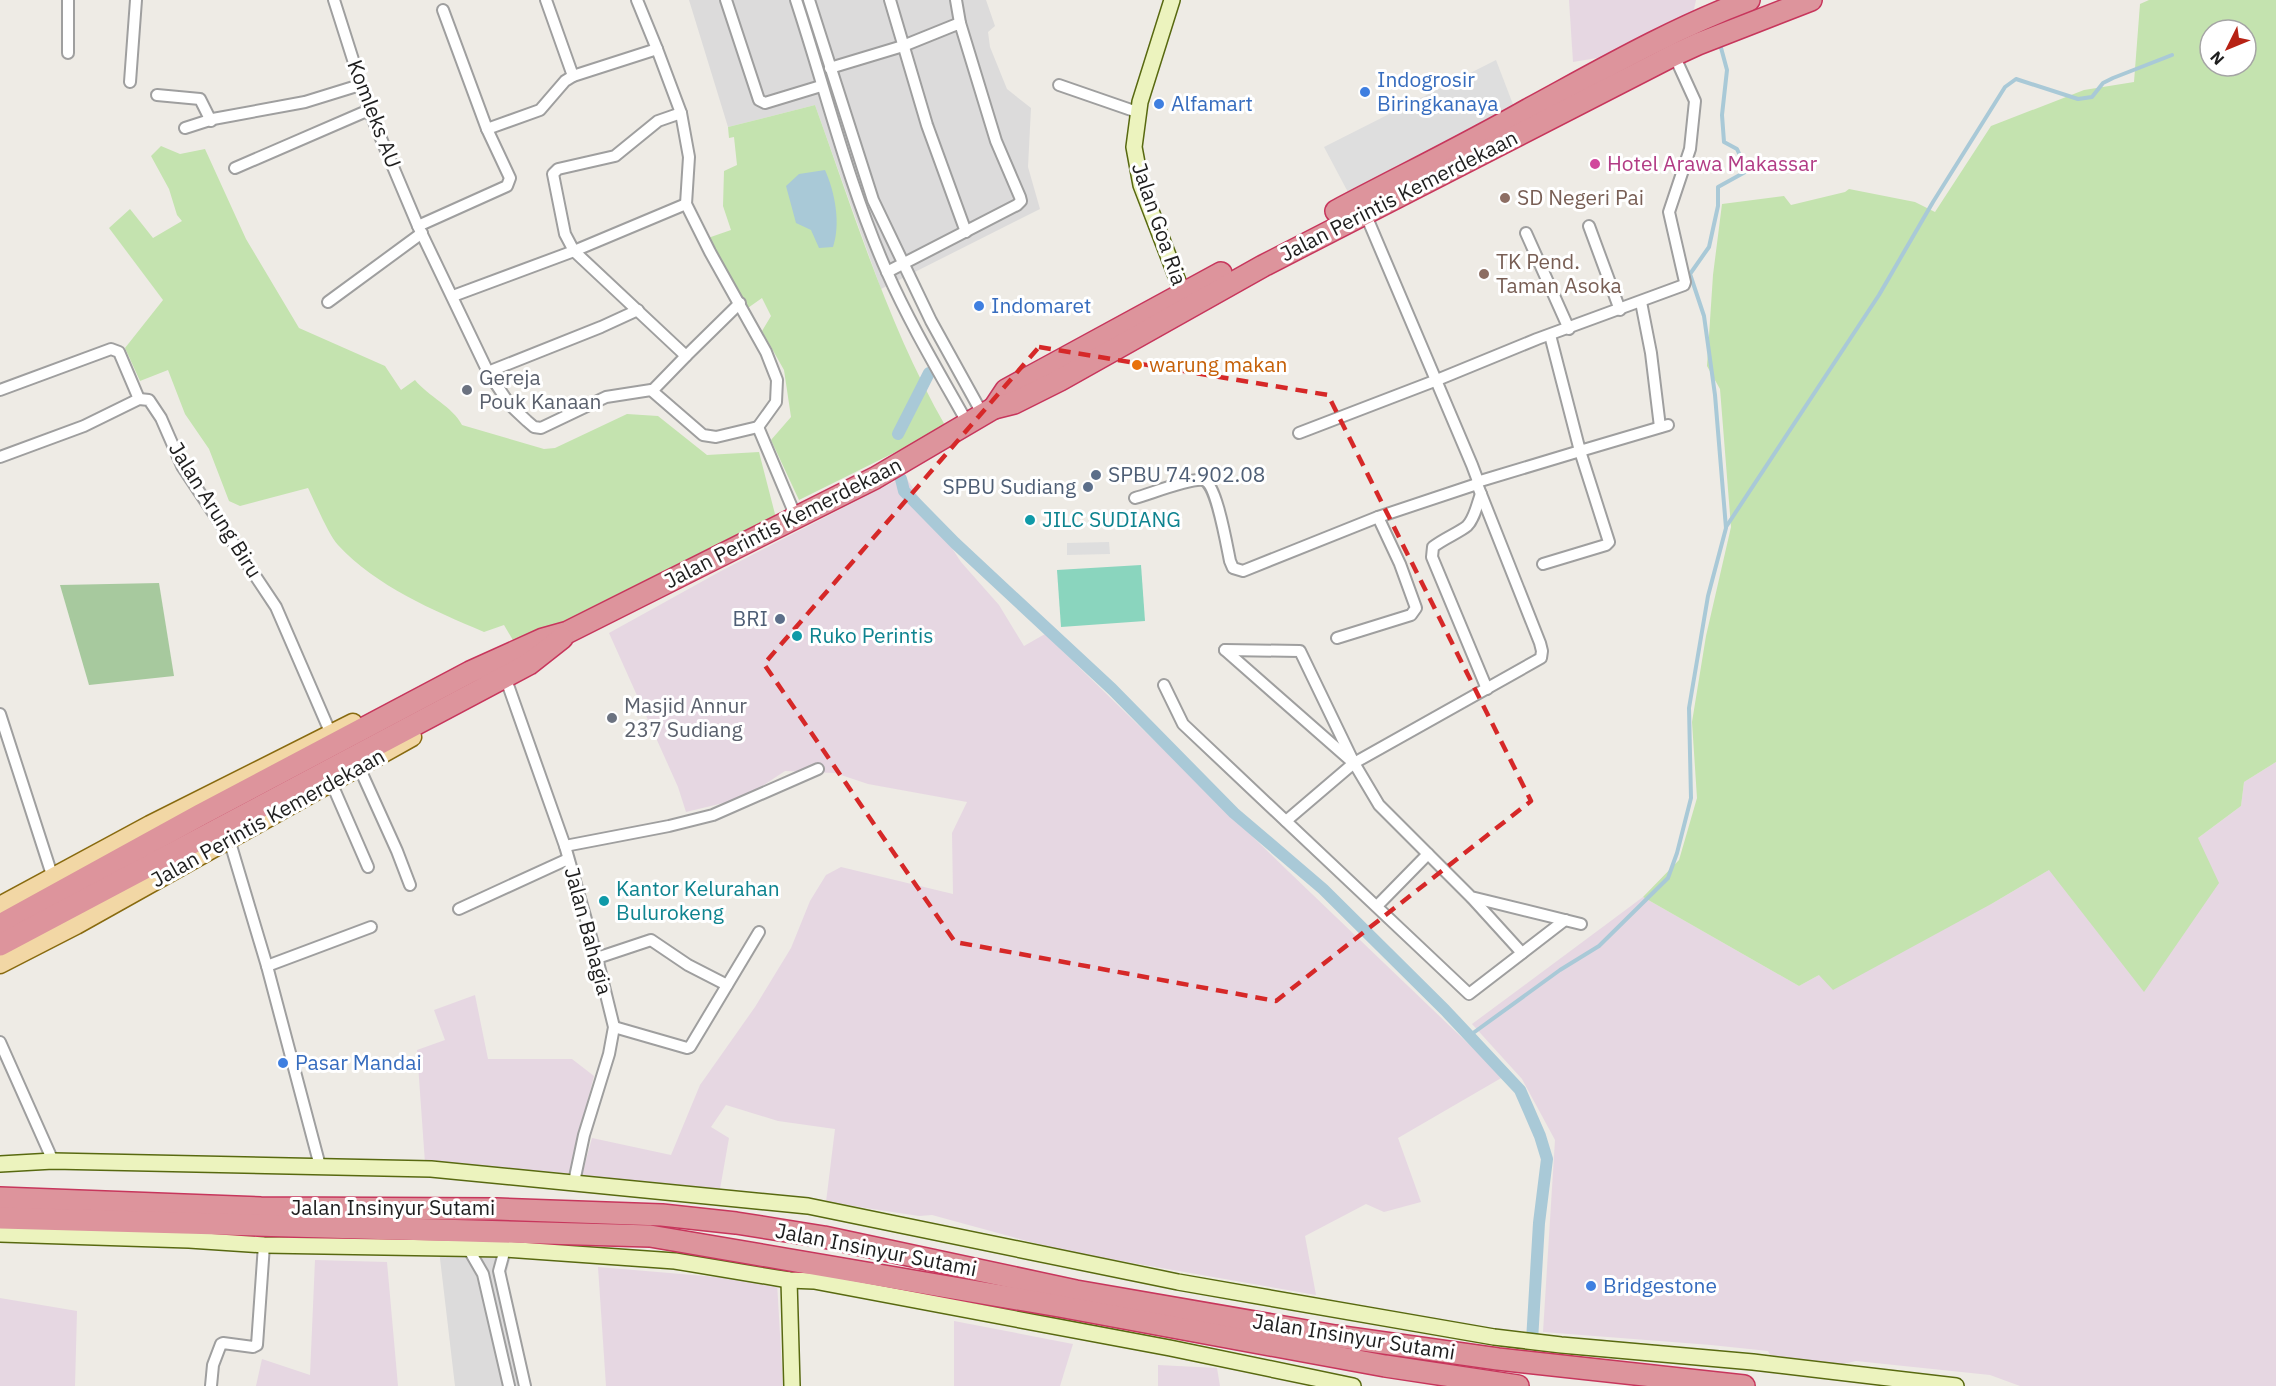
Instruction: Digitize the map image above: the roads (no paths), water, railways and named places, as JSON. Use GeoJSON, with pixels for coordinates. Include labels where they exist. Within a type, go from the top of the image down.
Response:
{"type":"FeatureCollection","features":[{"type":"Feature","properties":{"kind":"highway","name":"Jalan Perintis Kemerdekaan"},"geometry":{"type":"LineString","coordinates":[[0,945],[525,656],[543,639],[568,632],[792,508],[874,478],[982,416],[1060,380],[1186,301],[1573,84],[1700,19],[1749,0]]}},
{"type":"Feature","properties":{"kind":"highway","name":"Jalan Perintis Kemerdekaan"},"geometry":{"type":"LineString","coordinates":[[1186,301],[1263,266],[1674,55],[1811,0]]}},
{"type":"Feature","properties":{"kind":"highway","name":"Jalan Perintis Kemerdekaan"},"geometry":{"type":"LineString","coordinates":[[0,925],[275,774],[471,672],[525,656]]}},
{"type":"Feature","properties":{"kind":"highway","name":"Jalan Insinyur Sutami"},"geometry":{"type":"LineString","coordinates":[[0,1198],[249,1207],[474,1208],[662,1215],[736,1223],[824,1237],[1076,1291],[1335,1336],[1498,1359],[1744,1386]]}},
{"type":"Feature","properties":{"kind":"highway","name":"Jalan Insinyur Sutami"},"geometry":{"type":"LineString","coordinates":[[0,1218],[650,1236],[1047,1304],[1385,1366],[1518,1386]]}},
{"type":"Feature","properties":{"kind":"main road","name":"Jalan Perintis Kemerdekaan"},"geometry":{"type":"LineString","coordinates":[[0,906],[150,825],[501,649],[525,656],[521,677],[508,685],[76,925],[0,964]]}},
{"type":"Feature","properties":{"kind":"street"},"geometry":{"type":"LineString","coordinates":[[68,53],[69,0]]}},
{"type":"Feature","properties":{"kind":"street"},"geometry":{"type":"LineString","coordinates":[[130,82],[136,0]]}},
{"type":"Feature","properties":{"kind":"street","name":"Komleks AU"},"geometry":{"type":"LineString","coordinates":[[334,0],[369,110],[420,229],[488,372],[510,405],[538,428],[606,397],[653,390]]}},
{"type":"Feature","properties":{"kind":"street"},"geometry":{"type":"LineString","coordinates":[[546,0],[573,76]]}},
{"type":"Feature","properties":{"kind":"street"},"geometry":{"type":"LineString","coordinates":[[637,0],[681,113],[689,157],[686,204],[710,252],[740,303],[766,352],[777,382],[776,402],[758,427],[716,437],[703,435],[653,390],[740,303]]}},
{"type":"Feature","properties":{"kind":"street"},"geometry":{"type":"LineString","coordinates":[[726,0],[759,100],[765,103],[821,86]]}},
{"type":"Feature","properties":{"kind":"street"},"geometry":{"type":"LineString","coordinates":[[796,0],[846,164],[887,272],[938,373],[982,416]]}},
{"type":"Feature","properties":{"kind":"street"},"geometry":{"type":"LineString","coordinates":[[808,0],[873,200],[931,321],[982,416]]}},
{"type":"Feature","properties":{"kind":"street"},"geometry":{"type":"LineString","coordinates":[[890,0],[927,125],[966,232]]}},
{"type":"Feature","properties":{"kind":"street"},"geometry":{"type":"LineString","coordinates":[[887,272],[1017,205],[1021,200],[996,141],[960,22],[956,0]]}},
{"type":"Feature","properties":{"kind":"street","name":"Jalan Goa Ria"},"geometry":{"type":"LineString","coordinates":[[1172,0],[1137,112],[1134,147],[1141,185],[1186,301]]}},
{"type":"Feature","properties":{"kind":"street"},"geometry":{"type":"LineString","coordinates":[[328,302],[420,229],[509,184],[510,178],[488,129],[443,10]]}},
{"type":"Feature","properties":{"kind":"street"},"geometry":{"type":"LineString","coordinates":[[830,68],[903,46],[960,22]]}},
{"type":"Feature","properties":{"kind":"street"},"geometry":{"type":"LineString","coordinates":[[488,129],[540,110],[573,76],[657,49]]}},
{"type":"Feature","properties":{"kind":"street"},"geometry":{"type":"LineString","coordinates":[[1299,433],[1684,285],[1669,212],[1690,149],[1695,101],[1674,55]]}},
{"type":"Feature","properties":{"kind":"street"},"geometry":{"type":"LineString","coordinates":[[184,128],[305,102],[360,85]]}},
{"type":"Feature","properties":{"kind":"street"},"geometry":{"type":"LineString","coordinates":[[1059,85],[1137,112]]}},
{"type":"Feature","properties":{"kind":"street"},"geometry":{"type":"LineString","coordinates":[[157,95],[200,99],[210,121]]}},
{"type":"Feature","properties":{"kind":"street"},"geometry":{"type":"LineString","coordinates":[[235,168],[369,110]]}},
{"type":"Feature","properties":{"kind":"street"},"geometry":{"type":"LineString","coordinates":[[681,113],[658,121],[615,156],[555,170],[553,179],[565,234],[574,251],[686,356]]}},
{"type":"Feature","properties":{"kind":"street"},"geometry":{"type":"LineString","coordinates":[[453,296],[574,251],[686,204]]}},
{"type":"Feature","properties":{"kind":"street"},"geometry":{"type":"LineString","coordinates":[[1286,821],[1354,763],[1536,662],[1541,658],[1542,651],[1437,381],[1365,213]]}},
{"type":"Feature","properties":{"kind":"street"},"geometry":{"type":"LineString","coordinates":[[1589,226],[1620,310]]}},
{"type":"Feature","properties":{"kind":"street"},"geometry":{"type":"LineString","coordinates":[[1526,233],[1569,329]]}},
{"type":"Feature","properties":{"kind":"street"},"geometry":{"type":"LineString","coordinates":[[1135,498],[1192,481],[1208,481],[1214,492],[1230,561],[1233,568],[1243,571],[1378,517],[1664,426],[1641,302]]}},
{"type":"Feature","properties":{"kind":"street"},"geometry":{"type":"LineString","coordinates":[[488,372],[638,310]]}},
{"type":"Feature","properties":{"kind":"street"},"geometry":{"type":"LineString","coordinates":[[1543,564],[1606,545],[1609,542],[1580,451],[1550,335]]}},
{"type":"Feature","properties":{"kind":"street"},"geometry":{"type":"LineString","coordinates":[[0,390],[111,349],[119,352],[140,399],[84,426],[0,457]]}},
{"type":"Feature","properties":{"kind":"street","name":"Jalan Arung Biru"},"geometry":{"type":"LineString","coordinates":[[140,399],[149,400],[157,410],[182,465],[276,607],[331,734]]}},
{"type":"Feature","properties":{"kind":"street"},"geometry":{"type":"LineString","coordinates":[[758,427],[792,508]]}},
{"type":"Feature","properties":{"kind":"street"},"geometry":{"type":"LineString","coordinates":[[1478,487],[1473,516],[1466,527],[1433,547],[1432,557],[1487,689]]}},
{"type":"Feature","properties":{"kind":"street"},"geometry":{"type":"LineString","coordinates":[[1337,638],[1411,615],[1416,608],[1400,564],[1378,517]]}},
{"type":"Feature","properties":{"kind":"street"},"geometry":{"type":"LineString","coordinates":[[1354,763],[1225,651],[1300,651],[1354,763],[1379,805],[1472,897],[1522,953]]}},
{"type":"Feature","properties":{"kind":"street","name":"Jalan Bahagia"},"geometry":{"type":"LineString","coordinates":[[508,685],[565,846],[614,1027],[609,1054],[584,1135],[573,1182]]}},
{"type":"Feature","properties":{"kind":"street"},"geometry":{"type":"LineString","coordinates":[[1164,685],[1183,724],[1469,994],[1565,920]]}},
{"type":"Feature","properties":{"kind":"street"},"geometry":{"type":"LineString","coordinates":[[0,714],[53,878]]}},
{"type":"Feature","properties":{"kind":"street"},"geometry":{"type":"LineString","coordinates":[[359,767],[410,885]]}},
{"type":"Feature","properties":{"kind":"street"},"geometry":{"type":"LineString","coordinates":[[565,846],[713,815],[818,769]]}},
{"type":"Feature","properties":{"kind":"street"},"geometry":{"type":"LineString","coordinates":[[331,782],[368,867]]}},
{"type":"Feature","properties":{"kind":"street"},"geometry":{"type":"LineString","coordinates":[[229,838],[267,966],[320,1166]]}},
{"type":"Feature","properties":{"kind":"street"},"geometry":{"type":"LineString","coordinates":[[1377,906],[1428,854]]}},
{"type":"Feature","properties":{"kind":"street"},"geometry":{"type":"LineString","coordinates":[[459,909],[568,859]]}},
{"type":"Feature","properties":{"kind":"street"},"geometry":{"type":"LineString","coordinates":[[1472,897],[1581,924]]}},
{"type":"Feature","properties":{"kind":"street"},"geometry":{"type":"LineString","coordinates":[[267,966],[371,927]]}},
{"type":"Feature","properties":{"kind":"street"},"geometry":{"type":"LineString","coordinates":[[614,1027],[687,1048],[693,1043],[759,932]]}},
{"type":"Feature","properties":{"kind":"street"},"geometry":{"type":"LineString","coordinates":[[597,958],[651,940],[688,965],[727,985]]}},
{"type":"Feature","properties":{"kind":"street"},"geometry":{"type":"LineString","coordinates":[[0,1042],[53,1161]]}},
{"type":"Feature","properties":{"kind":"street"},"geometry":{"type":"LineString","coordinates":[[0,1164],[53,1161],[431,1169],[808,1206],[1178,1282],[1494,1337],[1561,1346],[1753,1362],[1956,1386]]}},
{"type":"Feature","properties":{"kind":"street"},"geometry":{"type":"LineString","coordinates":[[0,1234],[189,1240],[264,1245],[505,1249],[675,1261],[789,1281],[814,1281],[983,1312],[1353,1386]]}},
{"type":"Feature","properties":{"kind":"street"},"geometry":{"type":"LineString","coordinates":[[211,1386],[213,1365],[221,1344],[253,1347],[257,1345],[264,1245]]}},
{"type":"Feature","properties":{"kind":"street"},"geometry":{"type":"LineString","coordinates":[[468,1248],[483,1274],[509,1386]]}},
{"type":"Feature","properties":{"kind":"street"},"geometry":{"type":"LineString","coordinates":[[505,1249],[499,1271],[525,1386]]}},
{"type":"Feature","properties":{"kind":"street"},"geometry":{"type":"LineString","coordinates":[[483,1274],[493,1269],[499,1271]]}},
{"type":"Feature","properties":{"kind":"street"},"geometry":{"type":"LineString","coordinates":[[789,1281],[792,1386]]}},
{"type":"Feature","properties":{"kind":"water"},"geometry":{"type":"Polygon","coordinates":[[[825,170],[832,188],[837,228],[833,247],[819,248],[811,230],[796,223],[786,186],[799,174],[825,170]]]}},
{"type":"Feature","properties":{"kind":"waterway"},"geometry":{"type":"LineString","coordinates":[[1469,1036],[1560,970],[1599,946],[1668,878],[1691,798],[1689,708],[1708,596],[1726,528],[1715,395],[1704,316],[1690,274],[1709,247],[1718,206],[1718,187],[1747,171],[1737,149],[1724,142],[1722,115],[1727,70],[1720,44]]}},
{"type":"Feature","properties":{"kind":"waterway"},"geometry":{"type":"LineString","coordinates":[[1726,527],[1879,295],[1933,202],[2005,87],[2016,79],[2078,99],[2092,97],[2103,83],[2172,55]]}},
{"type":"Feature","properties":{"kind":"waterway"},"geometry":{"type":"LineString","coordinates":[[898,434],[929,373]]}},
{"type":"Feature","properties":{"kind":"waterway"},"geometry":{"type":"LineString","coordinates":[[901,479],[904,491],[955,543],[1112,689],[1234,813],[1323,889],[1445,1010],[1520,1090],[1540,1136],[1547,1159],[1539,1223],[1532,1341]]}},
{"type":"Feature","properties":{"kind":"place","name":"Indogrosir Biringkanaya"},"geometry":{"type":"Point","coordinates":[1365,92]}},
{"type":"Feature","properties":{"kind":"place","name":"Alfamart"},"geometry":{"type":"Point","coordinates":[1159,104]}},
{"type":"Feature","properties":{"kind":"place","name":"Hotel Arawa Makassar"},"geometry":{"type":"Point","coordinates":[1595,164]}},
{"type":"Feature","properties":{"kind":"place","name":"SD Negeri Pai"},"geometry":{"type":"Point","coordinates":[1505,198]}},
{"type":"Feature","properties":{"kind":"place","name":"TK Pend. Taman Asoka"},"geometry":{"type":"Point","coordinates":[1484,274]}},
{"type":"Feature","properties":{"kind":"place","name":"Indomaret"},"geometry":{"type":"Point","coordinates":[979,306]}},
{"type":"Feature","properties":{"kind":"place","name":"warung makan"},"geometry":{"type":"Point","coordinates":[1137,365]}},
{"type":"Feature","properties":{"kind":"place","name":"Gereja Pouk Kanaan"},"geometry":{"type":"Point","coordinates":[467,390]}},
{"type":"Feature","properties":{"kind":"place","name":"SPBU 74.902.08"},"geometry":{"type":"Point","coordinates":[1096,475]}},
{"type":"Feature","properties":{"kind":"place","name":"SPBU Sudiang"},"geometry":{"type":"Point","coordinates":[1088,487]}},
{"type":"Feature","properties":{"kind":"place","name":"JILC SUDIANG"},"geometry":{"type":"Point","coordinates":[1030,520]}},
{"type":"Feature","properties":{"kind":"place","name":"BRI"},"geometry":{"type":"Point","coordinates":[780,619]}},
{"type":"Feature","properties":{"kind":"place","name":"Ruko Perintis"},"geometry":{"type":"Point","coordinates":[797,636]}},
{"type":"Feature","properties":{"kind":"place","name":"Masjid Annur 237 Sudiang"},"geometry":{"type":"Point","coordinates":[612,718]}},
{"type":"Feature","properties":{"kind":"place","name":"Kantor Kelurahan Bulurokeng"},"geometry":{"type":"Point","coordinates":[604,901]}},
{"type":"Feature","properties":{"kind":"place","name":"Pasar Mandai"},"geometry":{"type":"Point","coordinates":[283,1063]}},
{"type":"Feature","properties":{"kind":"place","name":"Bridgestone"},"geometry":{"type":"Point","coordinates":[1591,1286]}}]}
